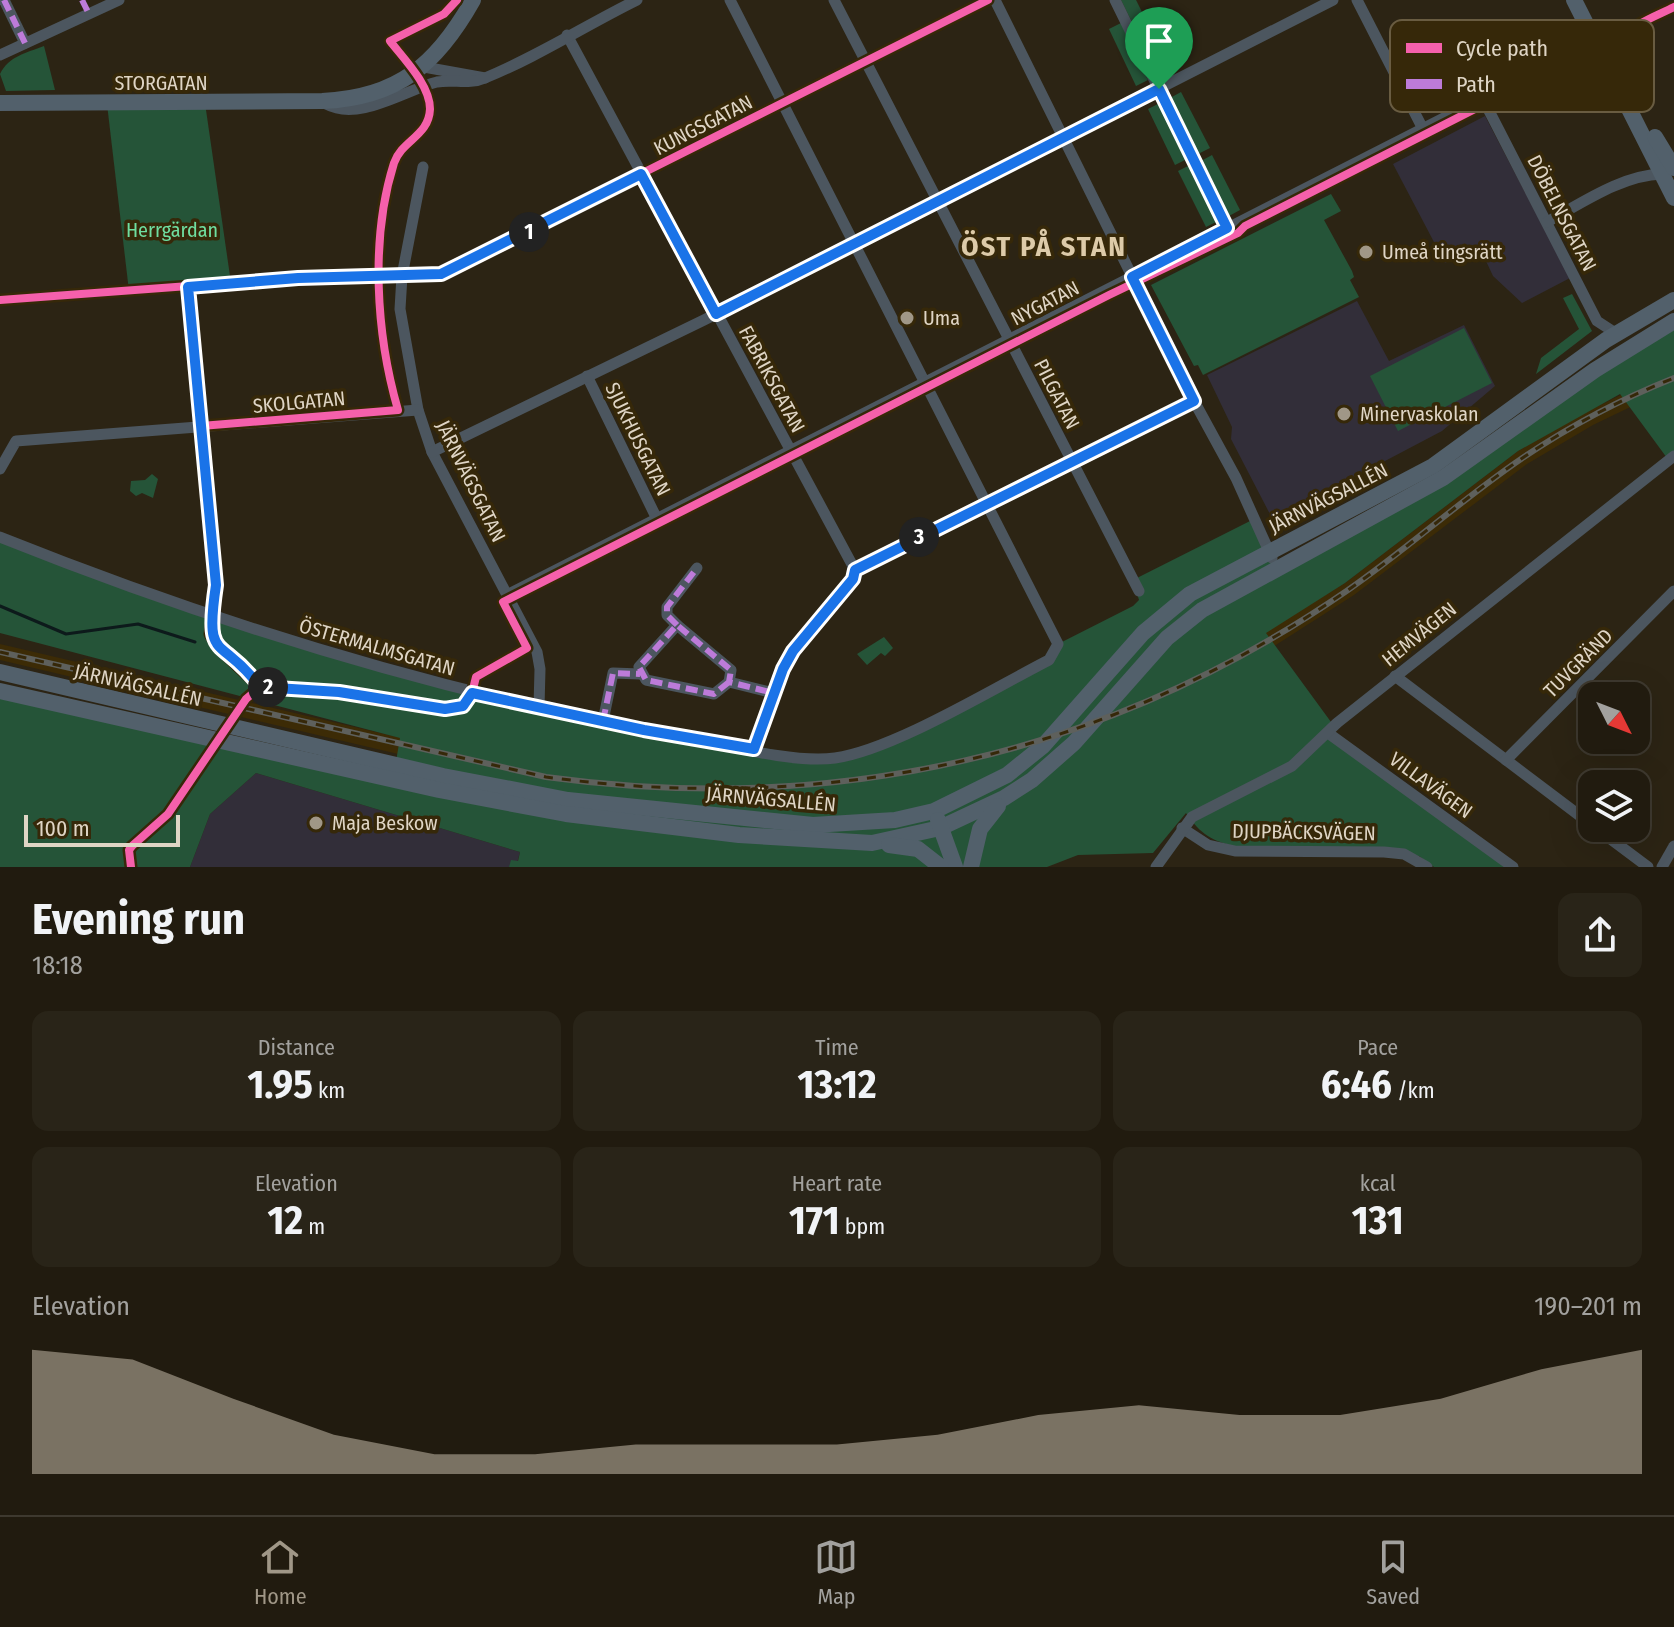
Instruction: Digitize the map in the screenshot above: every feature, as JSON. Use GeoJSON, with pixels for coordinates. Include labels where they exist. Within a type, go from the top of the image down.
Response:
{"type":"FeatureCollection","features":[{"type":"Feature","properties":{"kind":"main road","name":"STORGATAN"},"geometry":{"type":"LineString","coordinates":[[0,103],[322,101],[377,92],[424,67],[450,39],[473,0]]}},
{"type":"Feature","properties":{"kind":"main road"},"geometry":{"type":"LineString","coordinates":[[1574,0],[1587,20]]}},
{"type":"Feature","properties":{"kind":"main road"},"geometry":{"type":"LineString","coordinates":[[1585,0],[1592,20]]}},
{"type":"Feature","properties":{"kind":"main road"},"geometry":{"type":"LineString","coordinates":[[1640,112],[1670,165],[1674,198]]}},
{"type":"Feature","properties":{"kind":"main road","name":"JÄRNVÄGSALLÉN"},"geometry":{"type":"LineString","coordinates":[[0,672],[443,776],[568,800],[813,825],[882,822],[934,811],[991,785],[1026,761],[1160,617],[1214,578],[1433,466],[1617,334],[1674,300]]}},
{"type":"Feature","properties":{"kind":"main road","name":"JÄRNVÄGSALLÉN"},"geometry":{"type":"LineString","coordinates":[[0,691],[439,790],[566,814],[739,835],[872,843],[940,828],[1004,798],[1056,761],[1184,623],[1276,567],[1443,478],[1595,370],[1674,321]]}},
{"type":"Feature","properties":{"kind":"main road"},"geometry":{"type":"LineString","coordinates":[[0,706],[24,697]]}},
{"type":"Feature","properties":{"kind":"main road"},"geometry":{"type":"LineString","coordinates":[[971,867],[980,829],[1004,798]]}},
{"type":"Feature","properties":{"kind":"main road"},"geometry":{"type":"LineString","coordinates":[[934,811],[955,867]]}},
{"type":"Feature","properties":{"kind":"main road"},"geometry":{"type":"LineString","coordinates":[[872,843],[918,849],[941,867]]}},
{"type":"Feature","properties":{"kind":"street"},"geometry":{"type":"LineString","coordinates":[[82,0],[89,14]]}},
{"type":"Feature","properties":{"kind":"street"},"geometry":{"type":"LineString","coordinates":[[0,55],[119,0]]}},
{"type":"Feature","properties":{"kind":"street","name":"STORGATAN"},"geometry":{"type":"LineString","coordinates":[[322,101],[332,107],[361,106],[398,98],[435,83],[473,83],[637,0]]}},
{"type":"Feature","properties":{"kind":"street"},"geometry":{"type":"LineString","coordinates":[[730,0],[927,381],[986,502]]}},
{"type":"Feature","properties":{"kind":"street","name":"PILGATAN"},"geometry":{"type":"LineString","coordinates":[[834,0],[1139,591]]}},
{"type":"Feature","properties":{"kind":"street","name":"KUNGSGATAN"},"geometry":{"type":"LineString","coordinates":[[0,300],[298,278],[402,276],[453,270],[988,0]]}},
{"type":"Feature","properties":{"kind":"street"},"geometry":{"type":"LineString","coordinates":[[995,0],[1194,401],[1236,478],[1276,567]]}},
{"type":"Feature","properties":{"kind":"street"},"geometry":{"type":"LineString","coordinates":[[1115,0],[1227,228]]}},
{"type":"Feature","properties":{"kind":"street"},"geometry":{"type":"LineString","coordinates":[[432,452],[716,314],[1333,0]]}},
{"type":"Feature","properties":{"kind":"street"},"geometry":{"type":"LineString","coordinates":[[1357,0],[1390,64]]}},
{"type":"Feature","properties":{"kind":"street"},"geometry":{"type":"LineString","coordinates":[[7,1],[25,43]]}},
{"type":"Feature","properties":{"kind":"street","name":"FABRIKSGATAN"},"geometry":{"type":"LineString","coordinates":[[567,35],[855,570]]}},
{"type":"Feature","properties":{"kind":"street"},"geometry":{"type":"LineString","coordinates":[[424,67],[486,78]]}},
{"type":"Feature","properties":{"kind":"street"},"geometry":{"type":"LineString","coordinates":[[1414,112],[1423,129]]}},
{"type":"Feature","properties":{"kind":"street","name":"NYGATAN"},"geometry":{"type":"LineString","coordinates":[[509,594],[1457,112]]}},
{"type":"Feature","properties":{"kind":"street","name":"DÖBELNSGATAN"},"geometry":{"type":"LineString","coordinates":[[1490,112],[1600,326],[1617,334]]}},
{"type":"Feature","properties":{"kind":"street"},"geometry":{"type":"LineString","coordinates":[[1547,222],[1618,185],[1670,165]]}},
{"type":"Feature","properties":{"kind":"street","name":"JÄRNVÄGSGATAN"},"geometry":{"type":"LineString","coordinates":[[423,167],[402,276],[400,309],[418,410],[432,452],[537,652],[539,707]]}},
{"type":"Feature","properties":{"kind":"street"},"geometry":{"type":"LineString","coordinates":[[188,287],[209,497]]}},
{"type":"Feature","properties":{"kind":"street","name":"SJUKHUSGATAN"},"geometry":{"type":"LineString","coordinates":[[587,376],[657,519]]}},
{"type":"Feature","properties":{"kind":"street"},"geometry":{"type":"LineString","coordinates":[[754,749],[793,651],[853,579],[855,570],[986,502],[1194,401]]}},
{"type":"Feature","properties":{"kind":"street","name":"SKOLGATAN"},"geometry":{"type":"LineString","coordinates":[[0,469],[16,441],[418,410]]}},
{"type":"Feature","properties":{"kind":"street","name":"HEMVÄGEN"},"geometry":{"type":"LineString","coordinates":[[1156,867],[1182,828],[1199,811],[1257,786],[1292,766],[1395,676],[1674,456]]}},
{"type":"Feature","properties":{"kind":"street","name":"ÖSTERMALMSGATAN"},"geometry":{"type":"LineString","coordinates":[[0,537],[211,616],[327,653],[603,721],[822,759],[847,756],[905,733],[1049,660],[1058,650],[1058,644],[986,502]]}},
{"type":"Feature","properties":{"kind":"street"},"geometry":{"type":"LineString","coordinates":[[677,625],[639,667],[640,674],[646,680],[714,694],[729,682],[731,670],[667,615],[667,607],[697,568]]}},
{"type":"Feature","properties":{"kind":"street","name":"TUVGRÄND"},"geometry":{"type":"LineString","coordinates":[[1506,760],[1674,591]]}},
{"type":"Feature","properties":{"kind":"street"},"geometry":{"type":"LineString","coordinates":[[603,721],[613,673],[640,674]]}},
{"type":"Feature","properties":{"kind":"street"},"geometry":{"type":"LineString","coordinates":[[1395,676],[1578,814]]}},
{"type":"Feature","properties":{"kind":"street"},"geometry":{"type":"LineString","coordinates":[[729,682],[774,693]]}},
{"type":"Feature","properties":{"kind":"street","name":"VILLAVÄGEN"},"geometry":{"type":"LineString","coordinates":[[1328,733],[1513,867]]}},
{"type":"Feature","properties":{"kind":"street","name":"DJUPBÄCKSVÄGEN"},"geometry":{"type":"LineString","coordinates":[[1182,828],[1215,848],[1266,853],[1384,852],[1404,854],[1427,867]]}},
{"type":"Feature","properties":{"kind":"street"},"geometry":{"type":"LineString","coordinates":[[1615,842],[1648,867]]}},
{"type":"Feature","properties":{"kind":"street"},"geometry":{"type":"LineString","coordinates":[[1662,867],[1674,846]]}},
{"type":"Feature","properties":{"kind":"street"},"geometry":{"type":"LineString","coordinates":[[1266,853],[1275,867]]}},
{"type":"Feature","properties":{"kind":"shaded area"},"geometry":{"type":"Polygon","coordinates":[[[1485,116],[1570,278],[1522,303],[1493,276],[1479,246],[1445,263],[1393,164],[1485,116]]]}},
{"type":"Feature","properties":{"kind":"shaded area","name":"Minervaskolan"},"geometry":{"type":"Polygon","coordinates":[[[1357,301],[1389,361],[1464,325],[1495,386],[1442,431],[1273,520],[1231,439],[1232,427],[1207,375],[1357,301]]]}},
{"type":"Feature","properties":{"kind":"shaded area"},"geometry":{"type":"Polygon","coordinates":[[[1674,369],[1674,386],[1593,425],[1527,464],[1354,595],[1254,659],[1155,707],[1074,738],[974,768],[897,783],[799,795],[718,798],[634,795],[545,785],[466,770],[0,660],[0,644],[470,754],[586,775],[718,783],[798,779],[895,768],[1039,733],[1124,703],[1211,664],[1345,583],[1518,451],[1586,412],[1674,369]]]}},
{"type":"Feature","properties":{"kind":"shaded area","name":"Maja Beskow"},"geometry":{"type":"Polygon","coordinates":[[[256,773],[520,852],[516,867],[190,867],[210,814],[256,773]]]}},
{"type":"Feature","properties":{"kind":"green space"},"geometry":{"type":"Polygon","coordinates":[[[1121,0],[1136,0],[1170,68],[1158,74],[1121,0]]]}},
{"type":"Feature","properties":{"kind":"green space"},"geometry":{"type":"Polygon","coordinates":[[[1121,23],[1148,80],[1136,86],[1109,29],[1121,23]]]}},
{"type":"Feature","properties":{"kind":"green space"},"geometry":{"type":"Polygon","coordinates":[[[44,46],[55,90],[6,91],[0,74],[8,63],[44,46]]]}},
{"type":"Feature","properties":{"kind":"green space"},"geometry":{"type":"Polygon","coordinates":[[[1181,92],[1210,148],[1198,154],[1170,98],[1181,92]]]}},
{"type":"Feature","properties":{"kind":"green space","name":"Herrgärdan"},"geometry":{"type":"Polygon","coordinates":[[[205,103],[231,283],[129,291],[107,104],[205,103]]]}},
{"type":"Feature","properties":{"kind":"green space"},"geometry":{"type":"Polygon","coordinates":[[[1160,103],[1187,159],[1175,165],[1148,109],[1160,103]]]}},
{"type":"Feature","properties":{"kind":"green space"},"geometry":{"type":"Polygon","coordinates":[[[1212,155],[1240,210],[1229,216],[1201,161],[1212,155]]]}},
{"type":"Feature","properties":{"kind":"green space"},"geometry":{"type":"Polygon","coordinates":[[[1190,165],[1218,221],[1206,227],[1178,171],[1190,165]]]}},
{"type":"Feature","properties":{"kind":"green space"},"geometry":{"type":"Polygon","coordinates":[[[1331,194],[1341,211],[1324,220],[1352,271],[1354,277],[1350,280],[1359,297],[1203,375],[1198,365],[1194,366],[1151,285],[1331,194]]]}},
{"type":"Feature","properties":{"kind":"green space"},"geometry":{"type":"Polygon","coordinates":[[[1572,294],[1592,331],[1536,374],[1541,358],[1579,329],[1563,298],[1572,294]]]}},
{"type":"Feature","properties":{"kind":"green space"},"geometry":{"type":"Polygon","coordinates":[[[1674,321],[1674,454],[1667,458],[1620,394],[1518,451],[1345,583],[1266,633],[1331,722],[1321,732],[1505,867],[1434,867],[1419,856],[1238,847],[1208,836],[1186,813],[1153,853],[1078,855],[1047,867],[509,867],[511,860],[518,861],[520,852],[256,773],[210,814],[190,867],[0,867],[0,691],[393,779],[400,738],[0,633],[0,537],[85,570],[472,693],[822,759],[905,733],[1049,660],[1058,644],[1133,606],[1139,600],[1133,580],[1256,518],[1276,566],[1400,500],[1674,321]]]}},
{"type":"Feature","properties":{"kind":"green space"},"geometry":{"type":"Polygon","coordinates":[[[1464,328],[1492,383],[1398,431],[1370,376],[1464,328]]]}},
{"type":"Feature","properties":{"kind":"green space"},"geometry":{"type":"Polygon","coordinates":[[[152,474],[158,479],[153,498],[142,493],[136,496],[130,491],[131,481],[145,480],[152,474]]]}},
{"type":"Feature","properties":{"kind":"green space"},"geometry":{"type":"Polygon","coordinates":[[[884,637],[893,648],[867,665],[857,654],[884,637]]]}},
{"type":"Feature","properties":{"kind":"waterway"},"geometry":{"type":"LineString","coordinates":[[0,606],[66,634],[138,624],[195,642]]}},
{"type":"Feature","properties":{"kind":"railway"},"geometry":{"type":"LineString","coordinates":[[0,652],[546,777],[653,787],[759,788],[863,779],[965,760],[1065,732],[1162,695],[1256,647],[1348,590],[1499,475],[1557,436],[1615,404],[1674,378]]}},
{"type":"Feature","properties":{"kind":"marked path"},"geometry":{"type":"LineString","coordinates":[[4,0],[25,43]]}},
{"type":"Feature","properties":{"kind":"marked path"},"geometry":{"type":"LineString","coordinates":[[82,0],[89,14]]}},
{"type":"Feature","properties":{"kind":"marked path"},"geometry":{"type":"LineString","coordinates":[[677,625],[667,615],[667,607],[697,568]]}},
{"type":"Feature","properties":{"kind":"marked path"},"geometry":{"type":"LineString","coordinates":[[729,682],[714,694],[646,680],[639,667],[677,625],[731,670],[729,682],[774,693]]}},
{"type":"Feature","properties":{"kind":"marked path"},"geometry":{"type":"LineString","coordinates":[[603,721],[613,673],[640,674]]}},
{"type":"Feature","properties":{"kind":"cycle path"},"geometry":{"type":"LineString","coordinates":[[260,687],[218,647],[210,634],[216,585],[201,426],[398,410],[381,318],[381,223],[394,163],[425,126],[430,109],[421,82],[390,41],[444,14],[457,0]]}},
{"type":"Feature","properties":{"kind":"cycle path"},"geometry":{"type":"LineString","coordinates":[[0,300],[298,278],[441,274],[988,0]]}},
{"type":"Feature","properties":{"kind":"cycle path"},"geometry":{"type":"LineString","coordinates":[[1648,20],[1674,7]]}},
{"type":"Feature","properties":{"kind":"cycle path"},"geometry":{"type":"LineString","coordinates":[[131,867],[129,850],[168,814],[246,699],[260,687],[339,692],[445,709],[463,706],[472,693],[476,677],[527,648],[503,602],[1109,295],[1238,233],[1245,226],[1469,112]]}},
{"type":"Feature","properties":{"kind":"place","name":"Umeå tingsrätt"},"geometry":{"type":"Point","coordinates":[1366,252]}},
{"type":"Feature","properties":{"kind":"place","name":"Uma"},"geometry":{"type":"Point","coordinates":[907,318]}},
{"type":"Feature","properties":{"kind":"place","name":"Minervaskolan"},"geometry":{"type":"Point","coordinates":[1344,414]}},
{"type":"Feature","properties":{"kind":"place","name":"Maja Beskow"},"geometry":{"type":"Point","coordinates":[316,823]}},
{"type":"Feature","properties":{"kind":"district","name":"ÖST PÅ STAN"},"geometry":{"type":"Point","coordinates":[1044,246]}},
{"type":"Feature","properties":{"kind":"route"},"geometry":{"type":"LineString","coordinates":[[1159,89],[1227,228],[1132,277],[1194,401],[986,502],[855,570],[853,579],[793,651],[783,669],[754,749],[644,730],[472,693],[463,706],[445,709],[339,692],[260,687],[214,641],[210,626],[216,585],[188,287],[298,278],[441,274],[477,259],[641,174],[716,314],[1159,89]]}}]}
